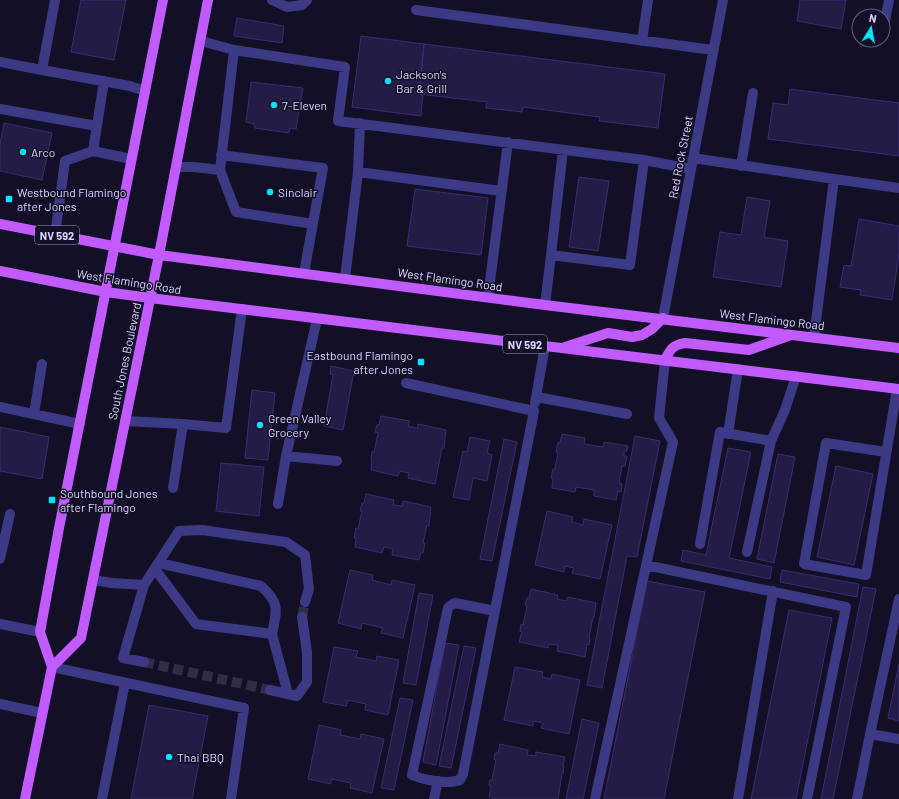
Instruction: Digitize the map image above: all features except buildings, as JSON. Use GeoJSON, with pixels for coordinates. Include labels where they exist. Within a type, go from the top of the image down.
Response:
{"type":"FeatureCollection","features":[{"type":"Feature","properties":{"kind":"main road"},"geometry":{"type":"LineString","coordinates":[[25,799],[52,667],[40,632],[59,528],[163,0]]}},
{"type":"Feature","properties":{"kind":"main road","name":"South Jones Boulevard"},"geometry":{"type":"LineString","coordinates":[[52,667],[82,638],[159,255],[208,0]]}},
{"type":"Feature","properties":{"kind":"main road","name":"West Flamingo Road"},"geometry":{"type":"LineString","coordinates":[[0,224],[159,255],[346,278],[544,305],[663,318],[899,348]]}},
{"type":"Feature","properties":{"kind":"main road","name":"West Flamingo Road"},"geometry":{"type":"LineString","coordinates":[[0,272],[106,292],[150,298],[898,389]]}},
{"type":"Feature","properties":{"kind":"main road"},"geometry":{"type":"LineString","coordinates":[[561,348],[608,333],[632,337],[642,335],[652,329],[663,318]]}},
{"type":"Feature","properties":{"kind":"main road"},"geometry":{"type":"LineString","coordinates":[[665,360],[670,349],[676,344],[685,343],[749,350],[793,334]]}},
{"type":"Feature","properties":{"kind":"street"},"geometry":{"type":"LineString","coordinates":[[42,70],[55,0]]}},
{"type":"Feature","properties":{"kind":"street"},"geometry":{"type":"LineString","coordinates":[[272,0],[287,7],[302,5],[306,0]]}},
{"type":"Feature","properties":{"kind":"street"},"geometry":{"type":"LineString","coordinates":[[642,41],[648,0]]}},
{"type":"Feature","properties":{"kind":"street","name":"Red Rock Street"},"geometry":{"type":"LineString","coordinates":[[663,318],[723,0]]}},
{"type":"Feature","properties":{"kind":"street"},"geometry":{"type":"LineString","coordinates":[[416,10],[713,50]]}},
{"type":"Feature","properties":{"kind":"street"},"geometry":{"type":"LineString","coordinates":[[200,41],[234,50],[345,67],[338,120],[644,160],[691,169]]}},
{"type":"Feature","properties":{"kind":"street"},"geometry":{"type":"LineString","coordinates":[[234,50],[220,170],[236,212],[313,224]]}},
{"type":"Feature","properties":{"kind":"street"},"geometry":{"type":"LineString","coordinates":[[0,62],[104,81],[145,91]]}},
{"type":"Feature","properties":{"kind":"street"},"geometry":{"type":"LineString","coordinates":[[93,151],[104,81]]}},
{"type":"Feature","properties":{"kind":"street"},"geometry":{"type":"LineString","coordinates":[[741,166],[753,93]]}},
{"type":"Feature","properties":{"kind":"street"},"geometry":{"type":"LineString","coordinates":[[0,109],[97,126]]}},
{"type":"Feature","properties":{"kind":"street"},"geometry":{"type":"LineString","coordinates":[[346,278],[358,172],[360,123]]}},
{"type":"Feature","properties":{"kind":"street"},"geometry":{"type":"LineString","coordinates":[[488,297],[508,142]]}},
{"type":"Feature","properties":{"kind":"street"},"geometry":{"type":"LineString","coordinates":[[544,305],[563,150]]}},
{"type":"Feature","properties":{"kind":"street"},"geometry":{"type":"LineString","coordinates":[[56,235],[66,161],[93,151],[132,159]]}},
{"type":"Feature","properties":{"kind":"street"},"geometry":{"type":"LineString","coordinates":[[222,155],[323,168],[304,273]]}},
{"type":"Feature","properties":{"kind":"street"},"geometry":{"type":"LineString","coordinates":[[693,158],[899,188]]}},
{"type":"Feature","properties":{"kind":"street"},"geometry":{"type":"LineString","coordinates":[[551,255],[630,265],[644,160]]}},
{"type":"Feature","properties":{"kind":"street"},"geometry":{"type":"LineString","coordinates":[[176,167],[194,167],[220,170]]}},
{"type":"Feature","properties":{"kind":"street"},"geometry":{"type":"LineString","coordinates":[[358,172],[501,191]]}},
{"type":"Feature","properties":{"kind":"street"},"geometry":{"type":"LineString","coordinates":[[814,337],[834,179]]}},
{"type":"Feature","properties":{"kind":"street"},"geometry":{"type":"LineString","coordinates":[[125,422],[183,424],[226,428],[242,309]]}},
{"type":"Feature","properties":{"kind":"street"},"geometry":{"type":"LineString","coordinates":[[278,504],[286,456],[317,319]]}},
{"type":"Feature","properties":{"kind":"street"},"geometry":{"type":"LineString","coordinates":[[495,611],[455,603],[448,608],[412,774],[446,783],[460,780],[463,774],[495,611],[537,396],[545,346]]}},
{"type":"Feature","properties":{"kind":"street"},"geometry":{"type":"LineString","coordinates":[[595,799],[673,442],[659,418],[665,360]]}},
{"type":"Feature","properties":{"kind":"street"},"geometry":{"type":"LineString","coordinates":[[34,414],[42,364]]}},
{"type":"Feature","properties":{"kind":"street"},"geometry":{"type":"LineString","coordinates":[[728,434],[738,369]]}},
{"type":"Feature","properties":{"kind":"street"},"geometry":{"type":"LineString","coordinates":[[748,552],[770,441],[785,410],[796,376]]}},
{"type":"Feature","properties":{"kind":"street"},"geometry":{"type":"LineString","coordinates":[[406,383],[534,411]]}},
{"type":"Feature","properties":{"kind":"street"},"geometry":{"type":"LineString","coordinates":[[886,452],[826,443],[804,564],[866,575],[898,389]]}},
{"type":"Feature","properties":{"kind":"street"},"geometry":{"type":"LineString","coordinates":[[537,396],[627,414]]}},
{"type":"Feature","properties":{"kind":"street"},"geometry":{"type":"LineString","coordinates":[[0,407],[80,424]]}},
{"type":"Feature","properties":{"kind":"street"},"geometry":{"type":"LineString","coordinates":[[173,488],[183,424]]}},
{"type":"Feature","properties":{"kind":"street"},"geometry":{"type":"LineString","coordinates":[[700,544],[720,432],[770,441]]}},
{"type":"Feature","properties":{"kind":"street"},"geometry":{"type":"LineString","coordinates":[[286,456],[337,461]]}},
{"type":"Feature","properties":{"kind":"street"},"geometry":{"type":"LineString","coordinates":[[0,559],[10,514]]}},
{"type":"Feature","properties":{"kind":"street"},"geometry":{"type":"LineString","coordinates":[[144,662],[122,658],[144,586],[179,531],[202,530],[286,542],[305,555],[309,588],[305,602]]}},
{"type":"Feature","properties":{"kind":"street"},"geometry":{"type":"LineString","coordinates":[[646,565],[846,607],[807,799]]}},
{"type":"Feature","properties":{"kind":"street"},"geometry":{"type":"LineString","coordinates":[[157,566],[196,624],[272,634]]}},
{"type":"Feature","properties":{"kind":"street"},"geometry":{"type":"LineString","coordinates":[[157,566],[261,586],[272,596],[277,611],[272,634],[288,694]]}},
{"type":"Feature","properties":{"kind":"street"},"geometry":{"type":"LineString","coordinates":[[93,580],[144,586]]}},
{"type":"Feature","properties":{"kind":"street"},"geometry":{"type":"LineString","coordinates":[[738,799],[773,591]]}},
{"type":"Feature","properties":{"kind":"street"},"geometry":{"type":"LineString","coordinates":[[858,799],[870,734],[899,599]]}},
{"type":"Feature","properties":{"kind":"street"},"geometry":{"type":"LineString","coordinates":[[270,690],[297,696],[308,682],[307,652],[302,617]]}},
{"type":"Feature","properties":{"kind":"street"},"geometry":{"type":"LineString","coordinates":[[0,624],[40,632]]}},
{"type":"Feature","properties":{"kind":"street"},"geometry":{"type":"LineString","coordinates":[[52,667],[244,708],[231,799]]}},
{"type":"Feature","properties":{"kind":"street"},"geometry":{"type":"LineString","coordinates":[[102,799],[125,683]]}},
{"type":"Feature","properties":{"kind":"street"},"geometry":{"type":"LineString","coordinates":[[0,704],[42,713]]}},
{"type":"Feature","properties":{"kind":"street"},"geometry":{"type":"LineString","coordinates":[[870,734],[899,740]]}},
{"type":"Feature","properties":{"kind":"street"},"geometry":{"type":"LineString","coordinates":[[434,799],[438,781]]}},
{"type":"Feature","properties":{"kind":"tunnel"},"geometry":{"type":"LineString","coordinates":[[302,617],[305,602]]}},
{"type":"Feature","properties":{"kind":"tunnel"},"geometry":{"type":"LineString","coordinates":[[144,662],[270,690]]}},
{"type":"Feature","properties":{"kind":"place","name":"Jackson's Bar & Grill"},"geometry":{"type":"Point","coordinates":[388,81]}},
{"type":"Feature","properties":{"kind":"place","name":"7-Eleven"},"geometry":{"type":"Point","coordinates":[274,105]}},
{"type":"Feature","properties":{"kind":"place","name":"Arco"},"geometry":{"type":"Point","coordinates":[23,152]}},
{"type":"Feature","properties":{"kind":"place","name":"Sinclair"},"geometry":{"type":"Point","coordinates":[270,192]}},
{"type":"Feature","properties":{"kind":"place","name":"Westbound Flamingo after Jones"},"geometry":{"type":"Point","coordinates":[9,199]}},
{"type":"Feature","properties":{"kind":"place","name":"Eastbound Flamingo after Jones"},"geometry":{"type":"Point","coordinates":[421,362]}},
{"type":"Feature","properties":{"kind":"place","name":"Green Valley Grocery"},"geometry":{"type":"Point","coordinates":[260,425]}},
{"type":"Feature","properties":{"kind":"place","name":"Southbound Jones after Flamingo"},"geometry":{"type":"Point","coordinates":[52,500]}},
{"type":"Feature","properties":{"kind":"place","name":"Thai BBQ"},"geometry":{"type":"Point","coordinates":[169,757]}}]}
